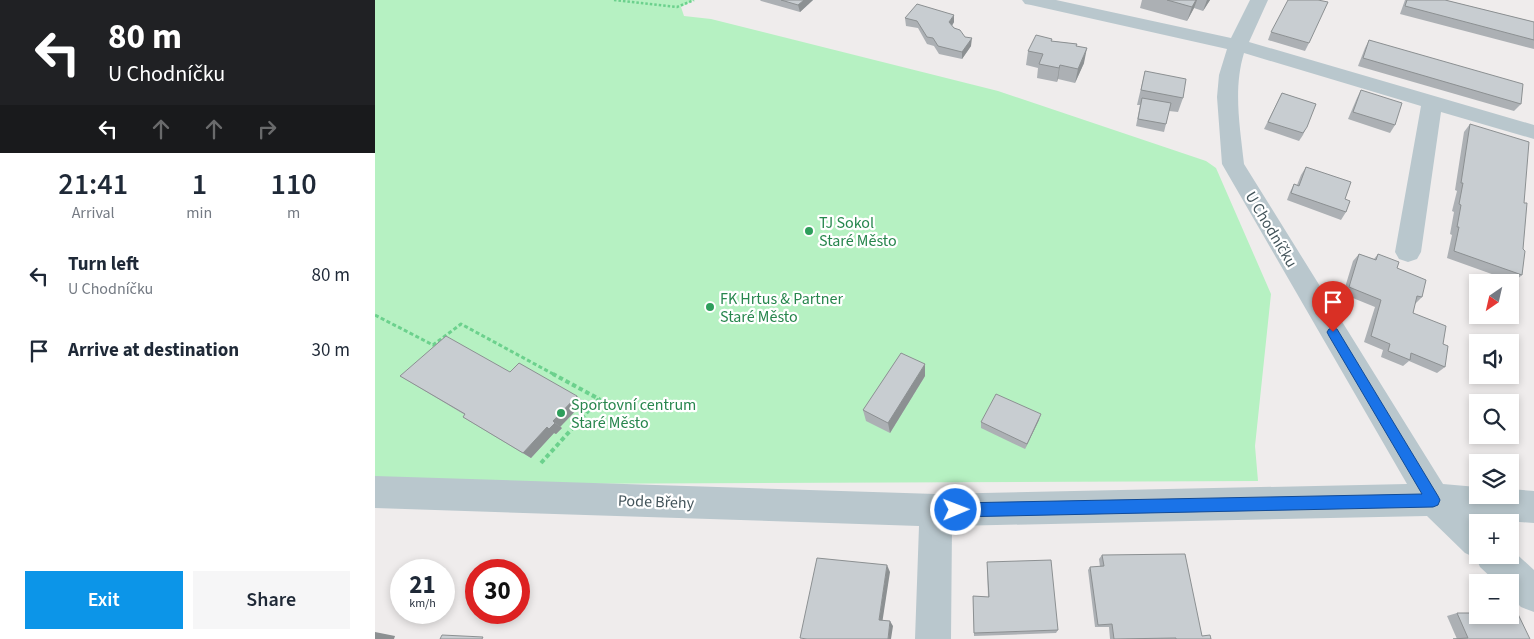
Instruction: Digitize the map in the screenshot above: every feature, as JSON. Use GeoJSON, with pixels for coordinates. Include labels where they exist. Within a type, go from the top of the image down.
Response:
{"type":"FeatureCollection","features":[{"type":"Feature","properties":{"kind":"street"},"geometry":{"type":"LineString","coordinates":[[1031,0],[1237,45],[1534,132]]}},
{"type":"Feature","properties":{"kind":"street","name":"U Chodníčku"},"geometry":{"type":"LineString","coordinates":[[1259,0],[1237,45],[1229,76],[1229,119],[1233,164],[1433,500]]}},
{"type":"Feature","properties":{"kind":"street"},"geometry":{"type":"LineString","coordinates":[[1408,252],[1432,102]]}},
{"type":"Feature","properties":{"kind":"street","name":"Pode Břehy"},"geometry":{"type":"LineString","coordinates":[[375,492],[936,510],[1433,500],[1534,507]]}},
{"type":"Feature","properties":{"kind":"street"},"geometry":{"type":"LineString","coordinates":[[1433,500],[1469,534]]}},
{"type":"Feature","properties":{"kind":"street"},"geometry":{"type":"LineString","coordinates":[[933,639],[936,510]]}},
{"type":"Feature","properties":{"kind":"street"},"geometry":{"type":"LineString","coordinates":[[1502,564],[1534,594]]}},
{"type":"Feature","properties":{"kind":"path"},"geometry":{"type":"LineString","coordinates":[[614,0],[677,7],[694,0]]}},
{"type":"Feature","properties":{"kind":"path"},"geometry":{"type":"LineString","coordinates":[[375,315],[433,345],[461,324],[599,398],[510,497]]}},
{"type":"Feature","properties":{"kind":"green space","name":"TJ Sokol Staré Město"},"geometry":{"type":"Polygon","coordinates":[[[375,0],[694,0],[681,7],[684,16],[711,19],[998,91],[1206,161],[1216,168],[1271,294],[1255,446],[1258,481],[528,484],[375,477],[375,0]]]}},
{"type":"Feature","properties":{"kind":"building"},"geometry":{"type":"Polygon","coordinates":[[[781,0],[804,0],[798,5],[781,0]]]}},
{"type":"Feature","properties":{"kind":"building"},"geometry":{"type":"Polygon","coordinates":[[[1167,0],[1196,0],[1192,7],[1167,0]]]}},
{"type":"Feature","properties":{"kind":"building"},"geometry":{"type":"Polygon","coordinates":[[[1288,0],[1328,2],[1309,43],[1271,32],[1288,0]]]}},
{"type":"Feature","properties":{"kind":"building"},"geometry":{"type":"Polygon","coordinates":[[[1407,0],[1445,0],[1534,22],[1534,40],[1405,6],[1407,0]]]}},
{"type":"Feature","properties":{"kind":"building"},"geometry":{"type":"Polygon","coordinates":[[[917,4],[954,15],[949,22],[954,28],[960,30],[965,37],[972,38],[962,52],[938,46],[933,38],[927,37],[917,21],[905,18],[917,4]]]}},
{"type":"Feature","properties":{"kind":"building"},"geometry":{"type":"Polygon","coordinates":[[[1036,35],[1052,39],[1051,41],[1077,44],[1076,46],[1087,48],[1078,69],[1060,65],[1059,68],[1039,64],[1043,54],[1028,51],[1036,35]]]}},
{"type":"Feature","properties":{"kind":"building"},"geometry":{"type":"Polygon","coordinates":[[[1369,40],[1523,84],[1521,104],[1363,58],[1369,40]]]}},
{"type":"Feature","properties":{"kind":"building"},"geometry":{"type":"Polygon","coordinates":[[[1145,71],[1186,79],[1183,98],[1141,90],[1145,71]]]}},
{"type":"Feature","properties":{"kind":"building"},"geometry":{"type":"Polygon","coordinates":[[[1361,90],[1402,103],[1395,125],[1353,112],[1361,90]]]}},
{"type":"Feature","properties":{"kind":"building"},"geometry":{"type":"Polygon","coordinates":[[[1282,93],[1316,104],[1303,133],[1268,122],[1282,93]]]}},
{"type":"Feature","properties":{"kind":"building"},"geometry":{"type":"Polygon","coordinates":[[[1142,98],[1171,103],[1166,124],[1138,119],[1142,98]]]}},
{"type":"Feature","properties":{"kind":"building"},"geometry":{"type":"Polygon","coordinates":[[[1470,124],[1529,142],[1524,203],[1527,203],[1522,275],[1454,251],[1459,227],[1457,227],[1461,205],[1459,204],[1463,183],[1461,183],[1470,124]]]}},
{"type":"Feature","properties":{"kind":"building"},"geometry":{"type":"Polygon","coordinates":[[[1306,167],[1351,182],[1345,199],[1350,201],[1346,212],[1291,193],[1294,184],[1299,186],[1306,167]]]}},
{"type":"Feature","properties":{"kind":"building"},"geometry":{"type":"Polygon","coordinates":[[[1359,254],[1376,260],[1378,254],[1399,262],[1397,268],[1426,280],[1422,297],[1417,296],[1413,313],[1446,326],[1443,344],[1448,346],[1445,367],[1411,353],[1410,360],[1388,351],[1390,344],[1371,336],[1381,300],[1349,287],[1359,254]]]}},
{"type":"Feature","properties":{"kind":"building"},"geometry":{"type":"Polygon","coordinates":[[[446,336],[510,372],[519,363],[577,396],[553,421],[555,423],[549,429],[547,427],[523,453],[463,417],[465,414],[400,376],[446,336]]]}},
{"type":"Feature","properties":{"kind":"building"},"geometry":{"type":"Polygon","coordinates":[[[901,353],[925,364],[888,423],[863,410],[901,353]]]}},
{"type":"Feature","properties":{"kind":"building"},"geometry":{"type":"Polygon","coordinates":[[[996,394],[1041,414],[1027,444],[981,422],[996,394]]]}},
{"type":"Feature","properties":{"kind":"building"},"geometry":{"type":"Polygon","coordinates":[[[1185,554],[1202,636],[1210,635],[1211,639],[1114,639],[1112,624],[1098,625],[1090,567],[1104,566],[1102,555],[1185,554]]]}},
{"type":"Feature","properties":{"kind":"building"},"geometry":{"type":"Polygon","coordinates":[[[817,558],[887,565],[879,620],[890,621],[888,639],[800,638],[817,558]]]}},
{"type":"Feature","properties":{"kind":"building"},"geometry":{"type":"Polygon","coordinates":[[[1051,560],[1058,630],[974,633],[973,596],[989,597],[987,562],[1051,560]]]}},
{"type":"Feature","properties":{"kind":"building"},"geometry":{"type":"Polygon","coordinates":[[[1457,613],[1469,613],[1469,624],[1519,624],[1519,616],[1530,639],[1453,639],[1468,638],[1457,613]]]}},
{"type":"Feature","properties":{"kind":"building"},"geometry":{"type":"Polygon","coordinates":[[[442,635],[483,637],[482,639],[440,639],[442,635]]]}},
{"type":"Feature","properties":{"kind":"place","name":"TJ Sokol Staré Město"},"geometry":{"type":"Point","coordinates":[809,231]}},
{"type":"Feature","properties":{"kind":"place","name":"FK Hrtus & Partner Staré Město"},"geometry":{"type":"Point","coordinates":[710,307]}},
{"type":"Feature","properties":{"kind":"place","name":"Sportovní centrum Staré Město"},"geometry":{"type":"Point","coordinates":[561,413]}},
{"type":"Feature","properties":{"kind":"route"},"geometry":{"type":"LineString","coordinates":[[956,510],[1433,500],[1333,332]]}}]}
